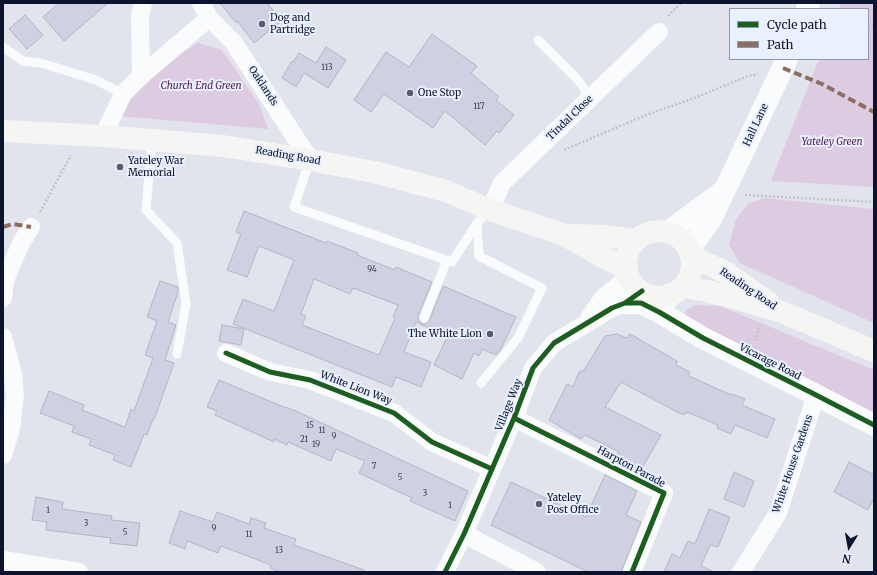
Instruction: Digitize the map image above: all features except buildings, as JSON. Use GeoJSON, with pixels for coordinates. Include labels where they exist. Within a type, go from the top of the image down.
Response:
{"type":"FeatureCollection","features":[{"type":"Feature","properties":{"kind":"main road","name":"Reading Road"},"geometry":{"type":"LineString","coordinates":[[3,131],[103,136],[224,146],[310,160],[374,172],[432,186],[446,191],[484,216],[562,234],[605,236],[636,240]]}},
{"type":"Feature","properties":{"kind":"main road"},"geometry":{"type":"LineString","coordinates":[[657,231],[668,232],[683,240],[690,253],[692,267],[689,278],[648,291],[628,254],[631,246],[636,240],[646,234],[657,231]]}},
{"type":"Feature","properties":{"kind":"main road","name":"Reading Road"},"geometry":{"type":"LineString","coordinates":[[562,234],[589,248],[648,291],[707,291],[738,299],[782,312],[874,351]]}},
{"type":"Feature","properties":{"kind":"main road","name":"Reading Road"},"geometry":{"type":"LineString","coordinates":[[690,253],[728,273],[782,312]]}},
{"type":"Feature","properties":{"kind":"street"},"geometry":{"type":"LineString","coordinates":[[141,76],[140,16],[143,3]]}},
{"type":"Feature","properties":{"kind":"street","name":"Oaklands"},"geometry":{"type":"LineString","coordinates":[[103,136],[123,94],[205,11],[234,43],[310,160]]}},
{"type":"Feature","properties":{"kind":"street","name":"Tindal Close"},"geometry":{"type":"LineString","coordinates":[[484,216],[502,183],[659,32]]}},
{"type":"Feature","properties":{"kind":"street","name":"Hall Lane"},"geometry":{"type":"LineString","coordinates":[[690,253],[711,219],[732,193],[785,63]]}},
{"type":"Feature","properties":{"kind":"street","name":"Hall Lane"},"geometry":{"type":"LineString","coordinates":[[668,232],[732,193]]}},
{"type":"Feature","properties":{"kind":"street"},"geometry":{"type":"LineString","coordinates":[[3,298],[5,280],[21,243],[31,227]]}},
{"type":"Feature","properties":{"kind":"street","name":"Village Way"},"geometry":{"type":"LineString","coordinates":[[585,324],[603,298],[648,291]]}},
{"type":"Feature","properties":{"kind":"street","name":"Village Way"},"geometry":{"type":"LineString","coordinates":[[445,572],[464,534],[514,418],[533,368],[554,343],[612,308],[648,291]]}},
{"type":"Feature","properties":{"kind":"street","name":"Vicarage Road"},"geometry":{"type":"LineString","coordinates":[[648,291],[703,338],[874,425]]}},
{"type":"Feature","properties":{"kind":"street"},"geometry":{"type":"LineString","coordinates":[[3,337],[13,374],[15,395],[11,429],[3,455]]}},
{"type":"Feature","properties":{"kind":"street","name":"White Lion Way"},"geometry":{"type":"LineString","coordinates":[[226,353],[270,372],[310,380],[394,412],[432,442],[492,468]]}},
{"type":"Feature","properties":{"kind":"street","name":"White House Gardens"},"geometry":{"type":"LineString","coordinates":[[741,572],[778,513],[816,395]]}},
{"type":"Feature","properties":{"kind":"street","name":"Harpton Parade"},"geometry":{"type":"LineString","coordinates":[[514,418],[664,493],[632,572]]}},
{"type":"Feature","properties":{"kind":"street"},"geometry":{"type":"LineString","coordinates":[[464,534],[537,572]]}},
{"type":"Feature","properties":{"kind":"street"},"geometry":{"type":"LineString","coordinates":[[3,560],[79,572]]}},
{"type":"Feature","properties":{"kind":"lane"},"geometry":{"type":"LineString","coordinates":[[538,40],[578,80],[591,99]]}},
{"type":"Feature","properties":{"kind":"lane"},"geometry":{"type":"LineString","coordinates":[[3,47],[23,61],[40,63],[96,80],[123,94]]}},
{"type":"Feature","properties":{"kind":"lane"},"geometry":{"type":"LineString","coordinates":[[152,140],[146,210],[177,243],[186,303],[178,354]]}},
{"type":"Feature","properties":{"kind":"lane"},"geometry":{"type":"LineString","coordinates":[[310,160],[294,207],[452,262],[484,216]]}},
{"type":"Feature","properties":{"kind":"lane"},"geometry":{"type":"LineString","coordinates":[[481,383],[518,338],[542,288],[479,256],[484,216]]}},
{"type":"Feature","properties":{"kind":"lane"},"geometry":{"type":"LineString","coordinates":[[424,318],[447,260]]}},
{"type":"Feature","properties":{"kind":"path"},"geometry":{"type":"LineString","coordinates":[[561,152],[646,115],[785,63]]}},
{"type":"Feature","properties":{"kind":"path"},"geometry":{"type":"LineString","coordinates":[[31,227],[82,135]]}},
{"type":"Feature","properties":{"kind":"path"},"geometry":{"type":"LineString","coordinates":[[732,193],[874,202]]}},
{"type":"Feature","properties":{"kind":"green space","name":"Yateley Green"},"geometry":{"type":"Polygon","coordinates":[[[841,3],[874,3],[874,187],[771,181],[819,60],[869,60],[869,8],[839,8],[841,3]]]}},
{"type":"Feature","properties":{"kind":"green space","name":"Church End Green"},"geometry":{"type":"Polygon","coordinates":[[[198,43],[222,50],[259,104],[268,129],[119,116],[122,105],[166,63],[198,43]]]}},
{"type":"Feature","properties":{"kind":"green space"},"geometry":{"type":"Polygon","coordinates":[[[764,198],[874,209],[874,323],[740,263],[729,245],[736,219],[748,204],[764,198]]]}},
{"type":"Feature","properties":{"kind":"green space"},"geometry":{"type":"Polygon","coordinates":[[[696,305],[720,306],[874,370],[874,416],[684,318],[687,310],[696,305]]]}},
{"type":"Feature","properties":{"kind":"marked path"},"geometry":{"type":"LineString","coordinates":[[783,68],[822,84],[874,112]]}},
{"type":"Feature","properties":{"kind":"marked path"},"geometry":{"type":"LineString","coordinates":[[3,227],[13,224],[31,227]]}},
{"type":"Feature","properties":{"kind":"cycle path"},"geometry":{"type":"LineString","coordinates":[[445,572],[464,534],[514,418],[533,368],[554,343],[612,308],[625,303],[642,291]]}},
{"type":"Feature","properties":{"kind":"cycle path"},"geometry":{"type":"LineString","coordinates":[[625,303],[641,303],[703,338],[874,425]]}},
{"type":"Feature","properties":{"kind":"cycle path"},"geometry":{"type":"LineString","coordinates":[[226,353],[270,372],[310,380],[394,413],[432,442],[492,469]]}},
{"type":"Feature","properties":{"kind":"cycle path"},"geometry":{"type":"LineString","coordinates":[[514,418],[664,493],[632,572]]}},
{"type":"Feature","properties":{"kind":"place","name":"Dog and Partridge"},"geometry":{"type":"Point","coordinates":[262,24]}},
{"type":"Feature","properties":{"kind":"place","name":"One Stop"},"geometry":{"type":"Point","coordinates":[410,93]}},
{"type":"Feature","properties":{"kind":"place","name":"Yateley War Memorial"},"geometry":{"type":"Point","coordinates":[120,167]}},
{"type":"Feature","properties":{"kind":"place","name":"The White Lion"},"geometry":{"type":"Point","coordinates":[490,334]}},
{"type":"Feature","properties":{"kind":"place","name":"Yateley Post Office"},"geometry":{"type":"Point","coordinates":[539,504]}}]}
